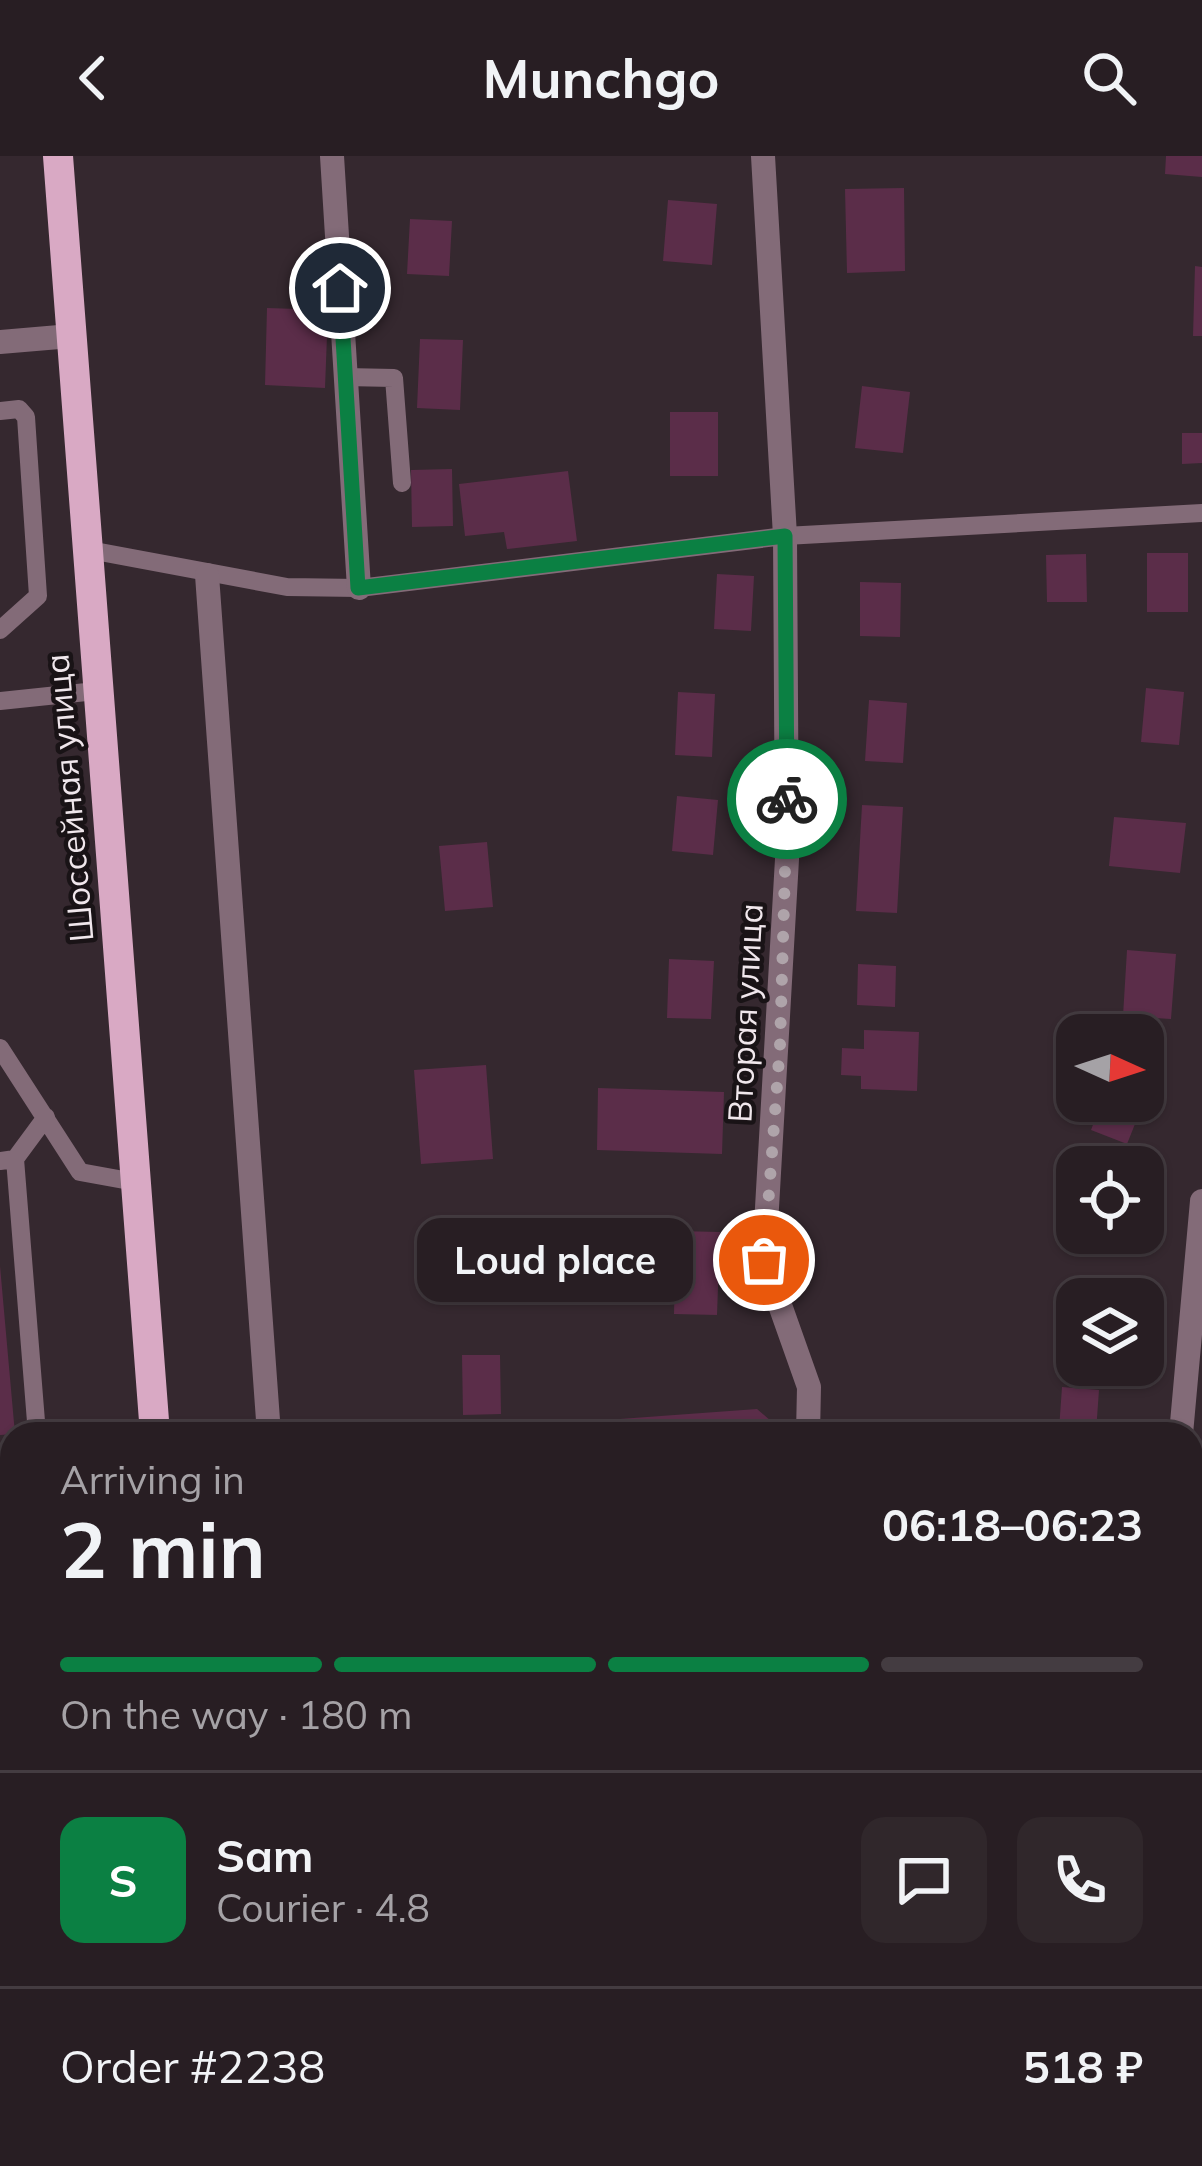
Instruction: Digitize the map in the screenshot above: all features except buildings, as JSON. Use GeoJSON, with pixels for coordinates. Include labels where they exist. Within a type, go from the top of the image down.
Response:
{"type":"FeatureCollection","features":[{"type":"Feature","properties":{"kind":"main road","name":"Шоссейная улица"},"geometry":{"type":"LineString","coordinates":[[58,156],[154,1422]]}},
{"type":"Feature","properties":{"kind":"street"},"geometry":{"type":"LineString","coordinates":[[332,156],[358,588]]}},
{"type":"Feature","properties":{"kind":"street","name":"Вторая улица"},"geometry":{"type":"LineString","coordinates":[[763,156],[785,536],[787,860],[764,1260],[809,1387],[808,1422]]}},
{"type":"Feature","properties":{"kind":"street"},"geometry":{"type":"LineString","coordinates":[[0,342],[71,336]]}},
{"type":"Feature","properties":{"kind":"street"},"geometry":{"type":"LineString","coordinates":[[207,575],[268,1422]]}},
{"type":"Feature","properties":{"kind":"street"},"geometry":{"type":"LineString","coordinates":[[1182,1422],[1202,1202]]}},
{"type":"Feature","properties":{"kind":"lane"},"geometry":{"type":"LineString","coordinates":[[345,377],[389,374],[394,378],[402,483]]}},
{"type":"Feature","properties":{"kind":"lane"},"geometry":{"type":"LineString","coordinates":[[0,411],[20,409],[26,417],[38,596],[0,630]]}},
{"type":"Feature","properties":{"kind":"lane"},"geometry":{"type":"LineString","coordinates":[[85,549],[287,587],[358,588],[785,536],[1202,513]]}},
{"type":"Feature","properties":{"kind":"lane"},"geometry":{"type":"LineString","coordinates":[[0,701],[97,691]]}},
{"type":"Feature","properties":{"kind":"lane"},"geometry":{"type":"LineString","coordinates":[[0,1048],[80,1172],[135,1181]]}},
{"type":"Feature","properties":{"kind":"lane"},"geometry":{"type":"LineString","coordinates":[[36,1422],[8,1160],[46,1117]]}},
{"type":"Feature","properties":{"kind":"way so far"},"geometry":{"type":"LineString","coordinates":[[764,1260],[780,1045],[787,799]]}},
{"type":"Feature","properties":{"kind":"place","name":"Loud place"},"geometry":{"type":"Point","coordinates":[764,1260]}},
{"type":"Feature","properties":{"kind":"route"},"geometry":{"type":"LineString","coordinates":[[340,288],[358,588],[785,536],[787,799]]}}]}
